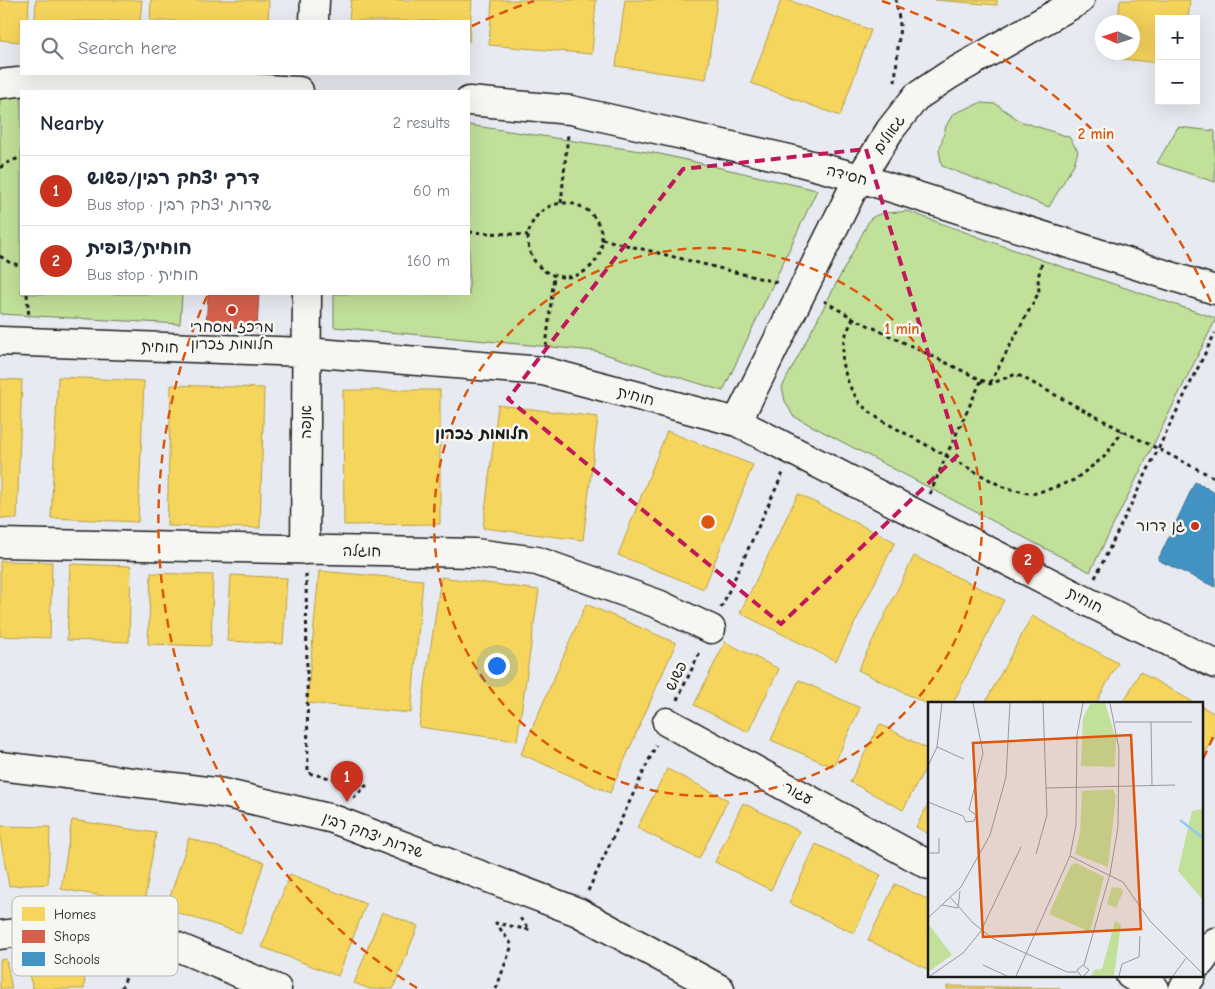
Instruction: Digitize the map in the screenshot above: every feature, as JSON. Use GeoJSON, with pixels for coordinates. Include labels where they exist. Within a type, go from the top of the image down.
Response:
{"type":"FeatureCollection","features":[{"type":"Feature","properties":{"kind":"street"},"geometry":{"type":"LineString","coordinates":[[314,20],[315,0]]}},
{"type":"Feature","properties":{"kind":"street","name":"גאולים"},"geometry":{"type":"LineString","coordinates":[[738,422],[860,178],[890,130],[916,97],[949,75],[1080,0]]}},
{"type":"Feature","properties":{"kind":"street"},"geometry":{"type":"LineString","coordinates":[[311,90],[312,75]]}},
{"type":"Feature","properties":{"kind":"street"},"geometry":{"type":"LineString","coordinates":[[0,84],[37,79],[85,78],[283,90]]}},
{"type":"Feature","properties":{"kind":"street","name":"חסידה"},"geometry":{"type":"LineString","coordinates":[[470,100],[571,110],[776,156],[860,178],[1215,290]]}},
{"type":"Feature","properties":{"kind":"street","name":"אנפה"},"geometry":{"type":"LineString","coordinates":[[305,550],[306,295]]}},
{"type":"Feature","properties":{"kind":"street","name":"חוחית"},"geometry":{"type":"LineString","coordinates":[[0,340],[306,352],[543,371],[738,422],[1084,600],[1215,664]]}},
{"type":"Feature","properties":{"kind":"street","name":"חוגלה"},"geometry":{"type":"LineString","coordinates":[[0,543],[475,553],[537,561],[658,604],[711,630]]}},
{"type":"Feature","properties":{"kind":"street","name":"עגור"},"geometry":{"type":"LineString","coordinates":[[666,722],[928,864]]}},
{"type":"Feature","properties":{"kind":"street","name":"שדרות יצחק רבין"},"geometry":{"type":"LineString","coordinates":[[0,766],[223,793],[333,819],[578,912],[720,989]]}},
{"type":"Feature","properties":{"kind":"street"},"geometry":{"type":"LineString","coordinates":[[1202,961],[1215,942]]}},
{"type":"Feature","properties":{"kind":"street"},"geometry":{"type":"LineString","coordinates":[[178,947],[277,989]]}},
{"type":"Feature","properties":{"kind":"street"},"geometry":{"type":"LineString","coordinates":[[1132,976],[1155,989]]}},
{"type":"Feature","properties":{"kind":"street"},"geometry":{"type":"LineString","coordinates":[[1183,989],[1191,976]]}},
{"type":"Feature","properties":{"kind":"path"},"geometry":{"type":"LineString","coordinates":[[894,82],[900,25],[896,0]]}},
{"type":"Feature","properties":{"kind":"path"},"geometry":{"type":"LineString","coordinates":[[561,202],[571,110]]}},
{"type":"Feature","properties":{"kind":"path"},"geometry":{"type":"LineString","coordinates":[[0,168],[20,157]]}},
{"type":"Feature","properties":{"kind":"path"},"geometry":{"type":"LineString","coordinates":[[561,202],[583,207],[593,215],[600,226],[602,239],[600,253],[588,270],[576,276],[554,276],[542,270],[534,260],[529,249],[528,235],[531,224],[538,214],[549,206],[561,202]]}},
{"type":"Feature","properties":{"kind":"path"},"geometry":{"type":"LineString","coordinates":[[470,232],[528,235]]}},
{"type":"Feature","properties":{"kind":"path"},"geometry":{"type":"LineString","coordinates":[[990,384],[1039,292],[1038,278],[1050,238]]}},
{"type":"Feature","properties":{"kind":"path"},"geometry":{"type":"LineString","coordinates":[[602,239],[804,290],[853,318],[990,384]]}},
{"type":"Feature","properties":{"kind":"path"},"geometry":{"type":"LineString","coordinates":[[0,256],[20,266]]}},
{"type":"Feature","properties":{"kind":"path"},"geometry":{"type":"LineString","coordinates":[[543,371],[554,276]]}},
{"type":"Feature","properties":{"kind":"path"},"geometry":{"type":"LineString","coordinates":[[853,318],[844,339],[842,363],[849,385],[860,404],[879,419],[1003,487],[1032,494],[1074,480],[1104,458],[1122,431]]}},
{"type":"Feature","properties":{"kind":"path"},"geometry":{"type":"LineString","coordinates":[[990,384],[1016,374],[1215,478]]}},
{"type":"Feature","properties":{"kind":"path"},"geometry":{"type":"LineString","coordinates":[[919,515],[982,379]]}},
{"type":"Feature","properties":{"kind":"path","name":"פשוש"},"geometry":{"type":"LineString","coordinates":[[578,912],[711,630],[783,473],[792,449]]}},
{"type":"Feature","properties":{"kind":"path"},"geometry":{"type":"LineString","coordinates":[[305,550],[308,773],[366,786],[333,819]]}},
{"type":"Feature","properties":{"kind":"path"},"geometry":{"type":"LineString","coordinates":[[496,989],[512,945],[496,923],[530,930],[513,910]]}},
{"type":"Feature","properties":{"kind":"highlighted area"},"geometry":{"type":"Polygon","coordinates":[[[866,149],[959,454],[781,624],[508,399],[683,169],[866,149]]]}},
{"type":"Feature","properties":{"kind":"green space"},"geometry":{"type":"Polygon","coordinates":[[[20,97],[20,295],[182,295],[180,324],[0,314],[0,99],[20,97]]]}},
{"type":"Feature","properties":{"kind":"green space"},"geometry":{"type":"Polygon","coordinates":[[[980,103],[996,104],[1020,121],[1069,137],[1078,151],[1074,164],[1049,207],[942,166],[939,151],[946,126],[953,114],[980,103]]]}},
{"type":"Feature","properties":{"kind":"green space"},"geometry":{"type":"Polygon","coordinates":[[[470,125],[660,154],[817,190],[723,391],[595,351],[334,327],[334,295],[470,295],[470,125]]]}},
{"type":"Feature","properties":{"kind":"green space"},"geometry":{"type":"Polygon","coordinates":[[[1178,127],[1215,131],[1215,182],[1157,163],[1178,127]]]}},
{"type":"Feature","properties":{"kind":"green space"},"geometry":{"type":"Polygon","coordinates":[[[907,211],[1042,260],[1215,318],[1090,572],[793,416],[785,401],[782,387],[870,219],[883,213],[907,211]]]}},
{"type":"Feature","properties":{"kind":"building: Homes"},"geometry":{"type":"Polygon","coordinates":[[[0,0],[29,0],[28,20],[20,20],[20,42],[0,40],[0,0]]]}},
{"type":"Feature","properties":{"kind":"building: Homes"},"geometry":{"type":"Polygon","coordinates":[[[36,0],[142,0],[140,20],[35,20],[36,0]]]}},
{"type":"Feature","properties":{"kind":"building: Homes"},"geometry":{"type":"Polygon","coordinates":[[[151,0],[269,0],[268,20],[150,20],[151,0]]]}},
{"type":"Feature","properties":{"kind":"building: Homes"},"geometry":{"type":"Polygon","coordinates":[[[351,0],[472,0],[470,28],[470,20],[349,20],[351,0]]]}},
{"type":"Feature","properties":{"kind":"building: Homes"},"geometry":{"type":"Polygon","coordinates":[[[492,0],[596,0],[592,54],[489,45],[492,0]]]}},
{"type":"Feature","properties":{"kind":"building: Homes"},"geometry":{"type":"Polygon","coordinates":[[[625,0],[717,0],[706,79],[616,66],[625,0]]]}},
{"type":"Feature","properties":{"kind":"building: Homes"},"geometry":{"type":"Polygon","coordinates":[[[781,0],[788,0],[871,30],[840,116],[751,83],[781,0]]]}},
{"type":"Feature","properties":{"kind":"building: Homes"},"geometry":{"type":"Polygon","coordinates":[[[935,0],[997,0],[997,5],[935,0]]]}},
{"type":"Feature","properties":{"kind":"building: Homes"},"geometry":{"type":"Polygon","coordinates":[[[1120,0],[1190,0],[1188,15],[1155,15],[1155,63],[1132,60],[1140,60],[1140,15],[1119,15],[1120,0]]]}},
{"type":"Feature","properties":{"kind":"building: Homes"},"geometry":{"type":"Polygon","coordinates":[[[58,377],[144,381],[138,522],[51,518],[58,377]]]}},
{"type":"Feature","properties":{"kind":"building: Homes"},"geometry":{"type":"Polygon","coordinates":[[[0,379],[22,380],[17,519],[0,518],[0,379]]]}},
{"type":"Feature","properties":{"kind":"building: Homes"},"geometry":{"type":"Polygon","coordinates":[[[171,385],[264,388],[260,528],[167,526],[171,385]]]}},
{"type":"Feature","properties":{"kind":"building: Homes"},"geometry":{"type":"Polygon","coordinates":[[[343,390],[440,390],[440,524],[344,525],[343,390]]]}},
{"type":"Feature","properties":{"kind":"building: Homes"},"geometry":{"type":"Polygon","coordinates":[[[498,405],[598,417],[583,540],[483,528],[498,405]]]}},
{"type":"Feature","properties":{"kind":"building: Homes"},"geometry":{"type":"Polygon","coordinates":[[[667,431],[753,465],[704,589],[618,555],[667,431]]]}},
{"type":"Feature","properties":{"kind":"building: Homes"},"geometry":{"type":"Polygon","coordinates":[[[798,494],[895,542],[836,661],[740,613],[798,494]]]}},
{"type":"Feature","properties":{"kind":"building: Homes"},"geometry":{"type":"Polygon","coordinates":[[[914,556],[1004,600],[953,702],[928,702],[928,705],[858,670],[914,556]]]}},
{"type":"Feature","properties":{"kind":"building: Homes"},"geometry":{"type":"Polygon","coordinates":[[[0,561],[52,562],[50,638],[0,636],[0,561]]]}},
{"type":"Feature","properties":{"kind":"building: Homes"},"geometry":{"type":"Polygon","coordinates":[[[70,564],[131,566],[129,642],[67,640],[70,564]]]}},
{"type":"Feature","properties":{"kind":"building: Homes"},"geometry":{"type":"Polygon","coordinates":[[[319,571],[423,580],[411,713],[307,703],[319,571]]]}},
{"type":"Feature","properties":{"kind":"building: Homes"},"geometry":{"type":"Polygon","coordinates":[[[151,573],[213,575],[211,646],[148,644],[151,573]]]}},
{"type":"Feature","properties":{"kind":"building: Homes"},"geometry":{"type":"Polygon","coordinates":[[[231,575],[287,578],[283,644],[227,641],[231,575]]]}},
{"type":"Feature","properties":{"kind":"building: Homes"},"geometry":{"type":"Polygon","coordinates":[[[441,577],[539,590],[517,741],[419,727],[441,577]]]}},
{"type":"Feature","properties":{"kind":"building: Homes"},"geometry":{"type":"Polygon","coordinates":[[[586,604],[676,643],[610,793],[521,754],[586,604]]]}},
{"type":"Feature","properties":{"kind":"building: Homes"},"geometry":{"type":"Polygon","coordinates":[[[1032,616],[1118,663],[1097,702],[986,702],[1032,616]]]}},
{"type":"Feature","properties":{"kind":"building: Homes"},"geometry":{"type":"Polygon","coordinates":[[[725,642],[779,669],[748,732],[694,705],[725,642]]]}},
{"type":"Feature","properties":{"kind":"building: Homes"},"geometry":{"type":"Polygon","coordinates":[[[1140,672],[1193,702],[1124,702],[1140,672]]]}},
{"type":"Feature","properties":{"kind":"building: Homes"},"geometry":{"type":"Polygon","coordinates":[[[799,680],[860,708],[833,767],[771,740],[799,680]]]}},
{"type":"Feature","properties":{"kind":"building: Homes"},"geometry":{"type":"Polygon","coordinates":[[[1202,707],[1215,714],[1215,736],[1202,759],[1202,707]]]}},
{"type":"Feature","properties":{"kind":"building: Homes"},"geometry":{"type":"Polygon","coordinates":[[[880,724],[928,749],[928,763],[903,810],[850,782],[880,724]]]}},
{"type":"Feature","properties":{"kind":"building: Homes"},"geometry":{"type":"Polygon","coordinates":[[[667,769],[728,800],[699,859],[637,828],[667,769]]]}},
{"type":"Feature","properties":{"kind":"building: Homes"},"geometry":{"type":"Polygon","coordinates":[[[743,803],[799,831],[771,890],[715,862],[743,803]]]}},
{"type":"Feature","properties":{"kind":"building: Homes"},"geometry":{"type":"Polygon","coordinates":[[[928,805],[928,833],[916,827],[928,805]]]}},
{"type":"Feature","properties":{"kind":"building: Homes"},"geometry":{"type":"Polygon","coordinates":[[[72,820],[156,833],[145,896],[102,896],[61,889],[72,820]]]}},
{"type":"Feature","properties":{"kind":"building: Homes"},"geometry":{"type":"Polygon","coordinates":[[[0,826],[50,827],[48,884],[9,886],[0,837],[0,826]]]}},
{"type":"Feature","properties":{"kind":"building: Homes"},"geometry":{"type":"Polygon","coordinates":[[[189,838],[264,862],[241,933],[178,913],[178,896],[170,896],[189,838]]]}},
{"type":"Feature","properties":{"kind":"building: Homes"},"geometry":{"type":"Polygon","coordinates":[[[816,844],[881,875],[854,933],[789,903],[816,844]]]}},
{"type":"Feature","properties":{"kind":"building: Homes"},"geometry":{"type":"Polygon","coordinates":[[[290,874],[366,904],[338,976],[262,947],[290,874]]]}},
{"type":"Feature","properties":{"kind":"building: Homes"},"geometry":{"type":"Polygon","coordinates":[[[895,884],[928,900],[928,970],[868,940],[895,884]]]}},
{"type":"Feature","properties":{"kind":"building: Homes"},"geometry":{"type":"Polygon","coordinates":[[[382,912],[418,926],[393,989],[370,989],[354,983],[382,912]]]}},
{"type":"Feature","properties":{"kind":"building: Homes"},"geometry":{"type":"Polygon","coordinates":[[[6,959],[12,989],[0,989],[0,960],[6,959]]]}},
{"type":"Feature","properties":{"kind":"building: Homes"},"geometry":{"type":"Polygon","coordinates":[[[29,976],[85,976],[84,989],[33,989],[29,976]]]}},
{"type":"Feature","properties":{"kind":"building: Homes"},"geometry":{"type":"Polygon","coordinates":[[[947,986],[1061,988],[947,989],[947,986]]]}},
{"type":"Feature","properties":{"kind":"building: Shops","name":"מרכז מסחרי חלומות זכרון"},"geometry":{"type":"Polygon","coordinates":[[[208,295],[259,295],[257,329],[206,326],[208,295]]]}},
{"type":"Feature","properties":{"kind":"building: Schools","name":"גן דרור"},"geometry":{"type":"Polygon","coordinates":[[[1195,482],[1215,492],[1215,587],[1158,560],[1195,482]]]}},
{"type":"Feature","properties":{"kind":"place","name":"מרכז מסחרי חלומות זכרון"},"geometry":{"type":"Point","coordinates":[232,310]}},
{"type":"Feature","properties":{"kind":"place","name":"גן דרור"},"geometry":{"type":"Point","coordinates":[1195,526]}},
{"type":"Feature","properties":{"kind":"place","name":"חוחית/צופית"},"geometry":{"type":"Point","coordinates":[1028,585]}},
{"type":"Feature","properties":{"kind":"place","name":"דרך יצחק רבין/פשוש"},"geometry":{"type":"Point","coordinates":[347,802]}},
{"type":"Feature","properties":{"kind":"district","name":"חלומות זכרון"},"geometry":{"type":"Point","coordinates":[482,433]}}]}
